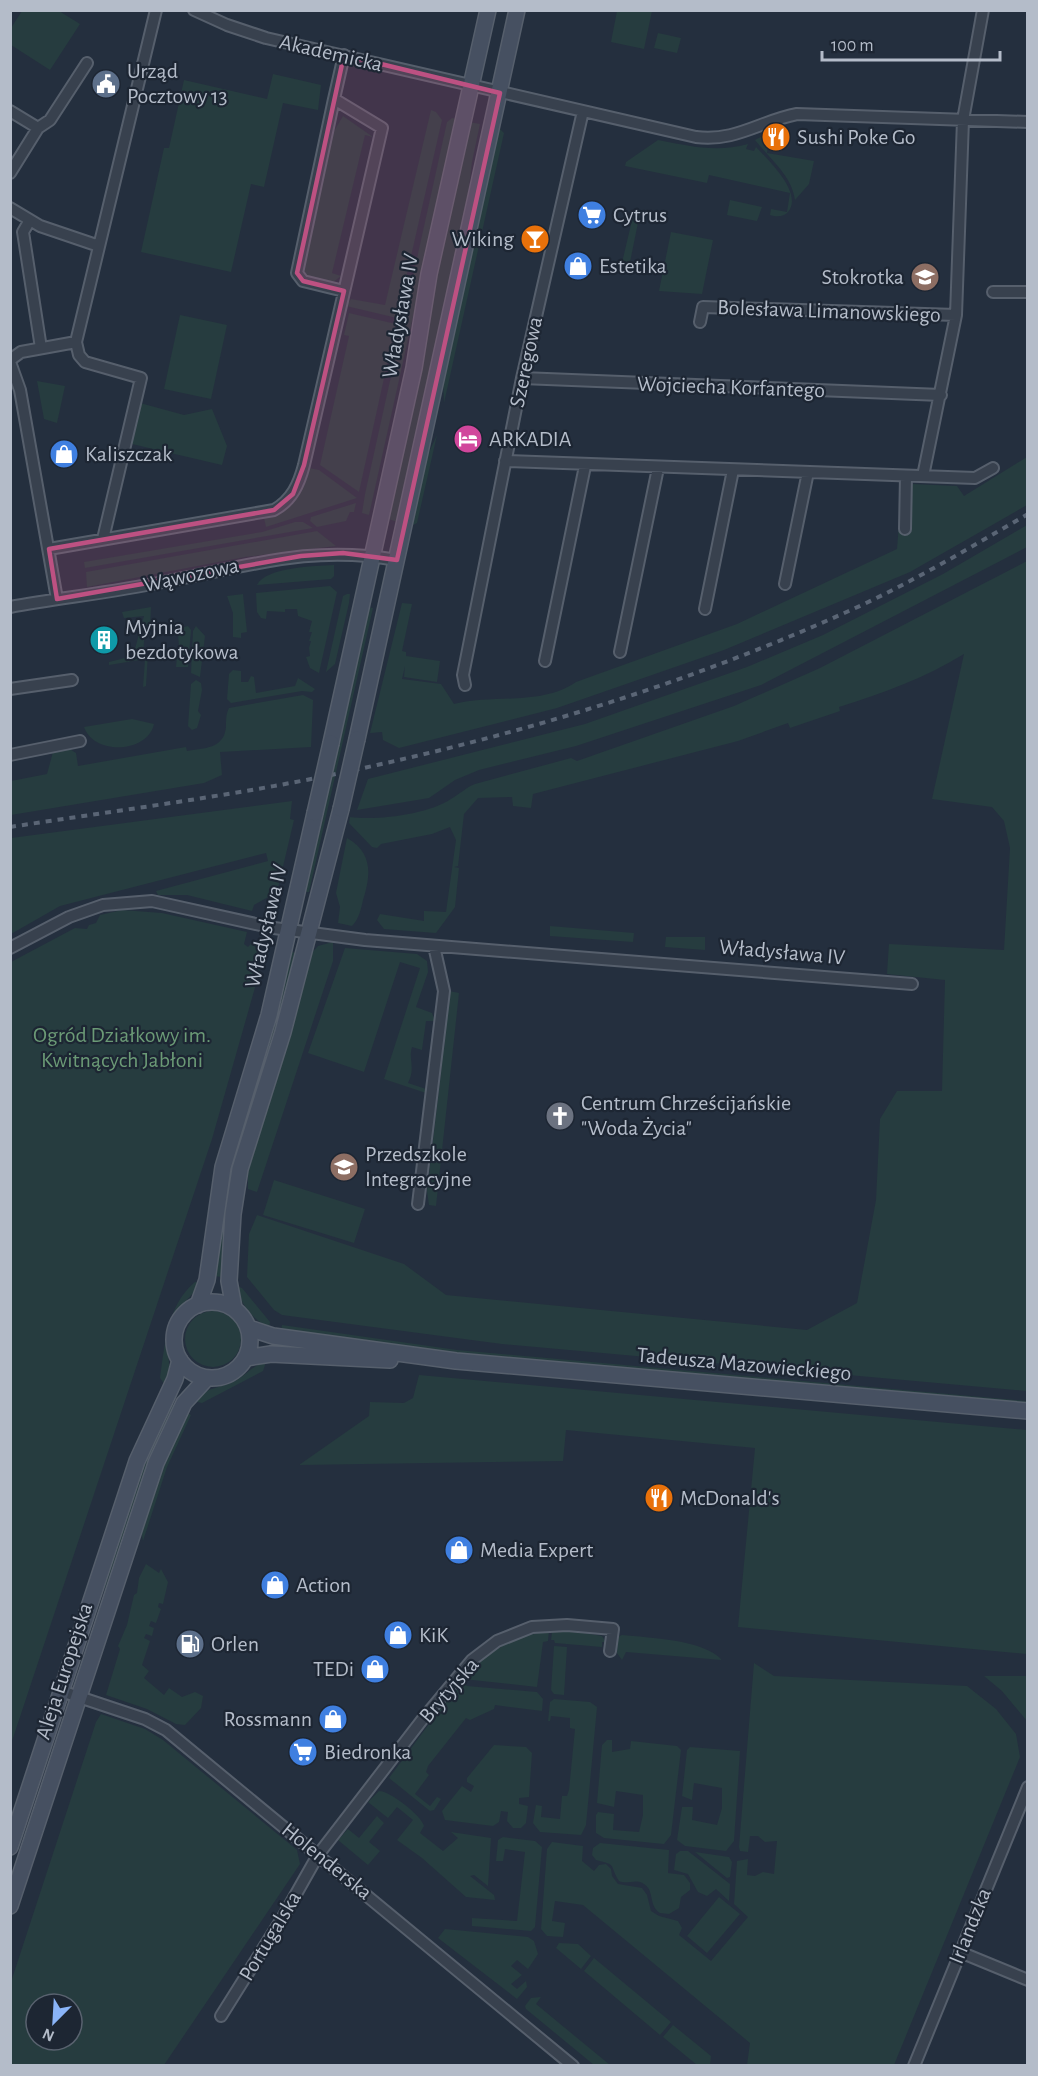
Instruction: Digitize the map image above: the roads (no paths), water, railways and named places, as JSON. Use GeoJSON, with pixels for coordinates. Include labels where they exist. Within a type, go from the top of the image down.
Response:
{"type":"FeatureCollection","features":[{"type":"Feature","properties":{"kind":"main road","name":"Władysława IV"},"geometry":{"type":"LineString","coordinates":[[198,1305],[207,1280],[217,1198],[225,1158],[267,1023],[331,743],[414,368],[429,274],[488,10]]}},
{"type":"Feature","properties":{"kind":"main road","name":"Władysława IV"},"geometry":{"type":"LineString","coordinates":[[234,1308],[229,1281],[238,1179],[286,1022],[341,809],[517,10]]}},
{"type":"Feature","properties":{"kind":"main road"},"geometry":{"type":"LineString","coordinates":[[216,1302],[234,1308],[249,1328],[250,1344],[246,1358],[230,1374],[207,1378],[192,1372],[180,1360],[174,1342],[176,1328],[186,1312],[198,1305],[216,1302]]}},
{"type":"Feature","properties":{"kind":"main road","name":"Tadeusza Mazowieckiego"},"geometry":{"type":"LineString","coordinates":[[249,1328],[273,1336],[456,1361],[1028,1411]]}},
{"type":"Feature","properties":{"kind":"main road","name":"Tadeusza Mazowieckiego"},"geometry":{"type":"LineString","coordinates":[[246,1358],[271,1354],[412,1362],[456,1361]]}},
{"type":"Feature","properties":{"kind":"main road","name":"Aleja Europejska"},"geometry":{"type":"LineString","coordinates":[[10,1847],[137,1461],[175,1379],[180,1360]]}},
{"type":"Feature","properties":{"kind":"main road","name":"Aleja Europejska"},"geometry":{"type":"LineString","coordinates":[[10,1906],[161,1450],[184,1403],[207,1378]]}},
{"type":"Feature","properties":{"kind":"street"},"geometry":{"type":"LineString","coordinates":[[103,539],[141,378],[85,362],[79,355],[76,342],[156,10]]}},
{"type":"Feature","properties":{"kind":"street","name":"Akademicka"},"geometry":{"type":"LineString","coordinates":[[194,10],[258,36],[471,84]]}},
{"type":"Feature","properties":{"kind":"street"},"geometry":{"type":"LineString","coordinates":[[923,476],[956,315],[963,120],[982,10]]}},
{"type":"Feature","properties":{"kind":"street"},"geometry":{"type":"LineString","coordinates":[[344,55],[297,273],[303,281],[344,291]]}},
{"type":"Feature","properties":{"kind":"street"},"geometry":{"type":"LineString","coordinates":[[10,173],[38,128],[50,120],[87,63]]}},
{"type":"Feature","properties":{"kind":"street"},"geometry":{"type":"LineString","coordinates":[[471,84],[500,93],[711,139],[737,135],[797,114],[1028,122]]}},
{"type":"Feature","properties":{"kind":"street"},"geometry":{"type":"LineString","coordinates":[[49,549],[263,513],[284,504],[293,494],[302,473],[382,128],[334,99]]}},
{"type":"Feature","properties":{"kind":"street"},"geometry":{"type":"LineString","coordinates":[[10,111],[38,128]]}},
{"type":"Feature","properties":{"kind":"street","name":"Szeregowa"},"geometry":{"type":"LineString","coordinates":[[465,685],[463,675],[522,378],[583,111]]}},
{"type":"Feature","properties":{"kind":"street"},"geometry":{"type":"LineString","coordinates":[[10,208],[30,220],[99,246]]}},
{"type":"Feature","properties":{"kind":"street"},"geometry":{"type":"LineString","coordinates":[[30,220],[23,232],[41,348]]}},
{"type":"Feature","properties":{"kind":"street"},"geometry":{"type":"LineString","coordinates":[[993,292],[1028,292]]}},
{"type":"Feature","properties":{"kind":"street","name":"Bolesława Limanowskiego"},"geometry":{"type":"LineString","coordinates":[[700,322],[704,301],[956,315]]}},
{"type":"Feature","properties":{"kind":"street"},"geometry":{"type":"LineString","coordinates":[[57,599],[20,390],[10,361],[21,352],[76,342]]}},
{"type":"Feature","properties":{"kind":"street","name":"Wojciecha Korfantego"},"geometry":{"type":"LineString","coordinates":[[522,378],[941,395]]}},
{"type":"Feature","properties":{"kind":"street"},"geometry":{"type":"LineString","coordinates":[[505,461],[585,466],[975,478],[993,468]]}},
{"type":"Feature","properties":{"kind":"street"},"geometry":{"type":"LineString","coordinates":[[545,661],[585,466]]}},
{"type":"Feature","properties":{"kind":"street"},"geometry":{"type":"LineString","coordinates":[[620,652],[658,468]]}},
{"type":"Feature","properties":{"kind":"street"},"geometry":{"type":"LineString","coordinates":[[705,609],[733,471]]}},
{"type":"Feature","properties":{"kind":"street"},"geometry":{"type":"LineString","coordinates":[[785,584],[808,472]]}},
{"type":"Feature","properties":{"kind":"street"},"geometry":{"type":"LineString","coordinates":[[905,530],[906,476]]}},
{"type":"Feature","properties":{"kind":"street","name":"Wąwozowa"},"geometry":{"type":"LineString","coordinates":[[10,607],[165,582],[291,557],[338,553],[373,555]]}},
{"type":"Feature","properties":{"kind":"street"},"geometry":{"type":"LineString","coordinates":[[373,555],[397,560]]}},
{"type":"Feature","properties":{"kind":"street"},"geometry":{"type":"LineString","coordinates":[[10,689],[72,680]]}},
{"type":"Feature","properties":{"kind":"street"},"geometry":{"type":"LineString","coordinates":[[10,755],[80,741]]}},
{"type":"Feature","properties":{"kind":"street"},"geometry":{"type":"LineString","coordinates":[[10,948],[69,917],[103,905],[129,901],[152,901],[182,906],[308,933]]}},
{"type":"Feature","properties":{"kind":"street","name":"Władysława IV"},"geometry":{"type":"LineString","coordinates":[[308,933],[434,946],[912,984]]}},
{"type":"Feature","properties":{"kind":"street"},"geometry":{"type":"LineString","coordinates":[[418,1204],[444,991],[434,946]]}},
{"type":"Feature","properties":{"kind":"street","name":"Brytyjska"},"geometry":{"type":"LineString","coordinates":[[318,1855],[456,1677],[496,1641],[532,1627],[582,1625],[613,1629],[610,1651]]}},
{"type":"Feature","properties":{"kind":"street","name":"Holenderska"},"geometry":{"type":"LineString","coordinates":[[61,1691],[145,1719],[166,1731],[573,2066]]}},
{"type":"Feature","properties":{"kind":"street","name":"Irlandzka"},"geometry":{"type":"LineString","coordinates":[[914,2066],[1028,1787]]}},
{"type":"Feature","properties":{"kind":"street","name":"Portugalska"},"geometry":{"type":"LineString","coordinates":[[221,2016],[283,1917],[318,1855]]}},
{"type":"Feature","properties":{"kind":"street"},"geometry":{"type":"LineString","coordinates":[[960,1952],[1028,1980]]}},
{"type":"Feature","properties":{"kind":"railway"},"geometry":{"type":"LineString","coordinates":[[10,827],[332,775],[439,750],[563,717],[684,677],[804,631],[904,584],[1028,514]]}},
{"type":"Feature","properties":{"kind":"place","name":"Urząd Pocztowy 13"},"geometry":{"type":"Point","coordinates":[106,84]}},
{"type":"Feature","properties":{"kind":"place","name":"Sushi Poke Go"},"geometry":{"type":"Point","coordinates":[776,137]}},
{"type":"Feature","properties":{"kind":"place","name":"Cytrus"},"geometry":{"type":"Point","coordinates":[592,215]}},
{"type":"Feature","properties":{"kind":"place","name":"Wiking"},"geometry":{"type":"Point","coordinates":[535,239]}},
{"type":"Feature","properties":{"kind":"place","name":"Estetika"},"geometry":{"type":"Point","coordinates":[578,266]}},
{"type":"Feature","properties":{"kind":"place","name":"Stokrotka"},"geometry":{"type":"Point","coordinates":[925,277]}},
{"type":"Feature","properties":{"kind":"place","name":"ARKADIA"},"geometry":{"type":"Point","coordinates":[468,439]}},
{"type":"Feature","properties":{"kind":"place","name":"Kaliszczak"},"geometry":{"type":"Point","coordinates":[64,454]}},
{"type":"Feature","properties":{"kind":"place","name":"Myjnia bezdotykowa"},"geometry":{"type":"Point","coordinates":[104,640]}},
{"type":"Feature","properties":{"kind":"place","name":"Centrum Chrześcijańskie \"Woda Życia\""},"geometry":{"type":"Point","coordinates":[560,1116]}},
{"type":"Feature","properties":{"kind":"place","name":"Przedszkole Integracyjne"},"geometry":{"type":"Point","coordinates":[344,1167]}},
{"type":"Feature","properties":{"kind":"place","name":"McDonald's"},"geometry":{"type":"Point","coordinates":[659,1498]}},
{"type":"Feature","properties":{"kind":"place","name":"Media Expert"},"geometry":{"type":"Point","coordinates":[459,1550]}},
{"type":"Feature","properties":{"kind":"place","name":"Action"},"geometry":{"type":"Point","coordinates":[275,1585]}},
{"type":"Feature","properties":{"kind":"place","name":"KiK"},"geometry":{"type":"Point","coordinates":[398,1635]}},
{"type":"Feature","properties":{"kind":"place","name":"Orlen"},"geometry":{"type":"Point","coordinates":[190,1644]}},
{"type":"Feature","properties":{"kind":"place","name":"TEDi"},"geometry":{"type":"Point","coordinates":[375,1669]}},
{"type":"Feature","properties":{"kind":"place","name":"Rossmann"},"geometry":{"type":"Point","coordinates":[333,1719]}},
{"type":"Feature","properties":{"kind":"place","name":"Biedronka"},"geometry":{"type":"Point","coordinates":[303,1752]}},
{"type":"Feature","properties":{"kind":"park label","name":"Ogród Działkowy im. Kwitnących Jabłoni"},"geometry":{"type":"Point","coordinates":[122,1048]}}]}
